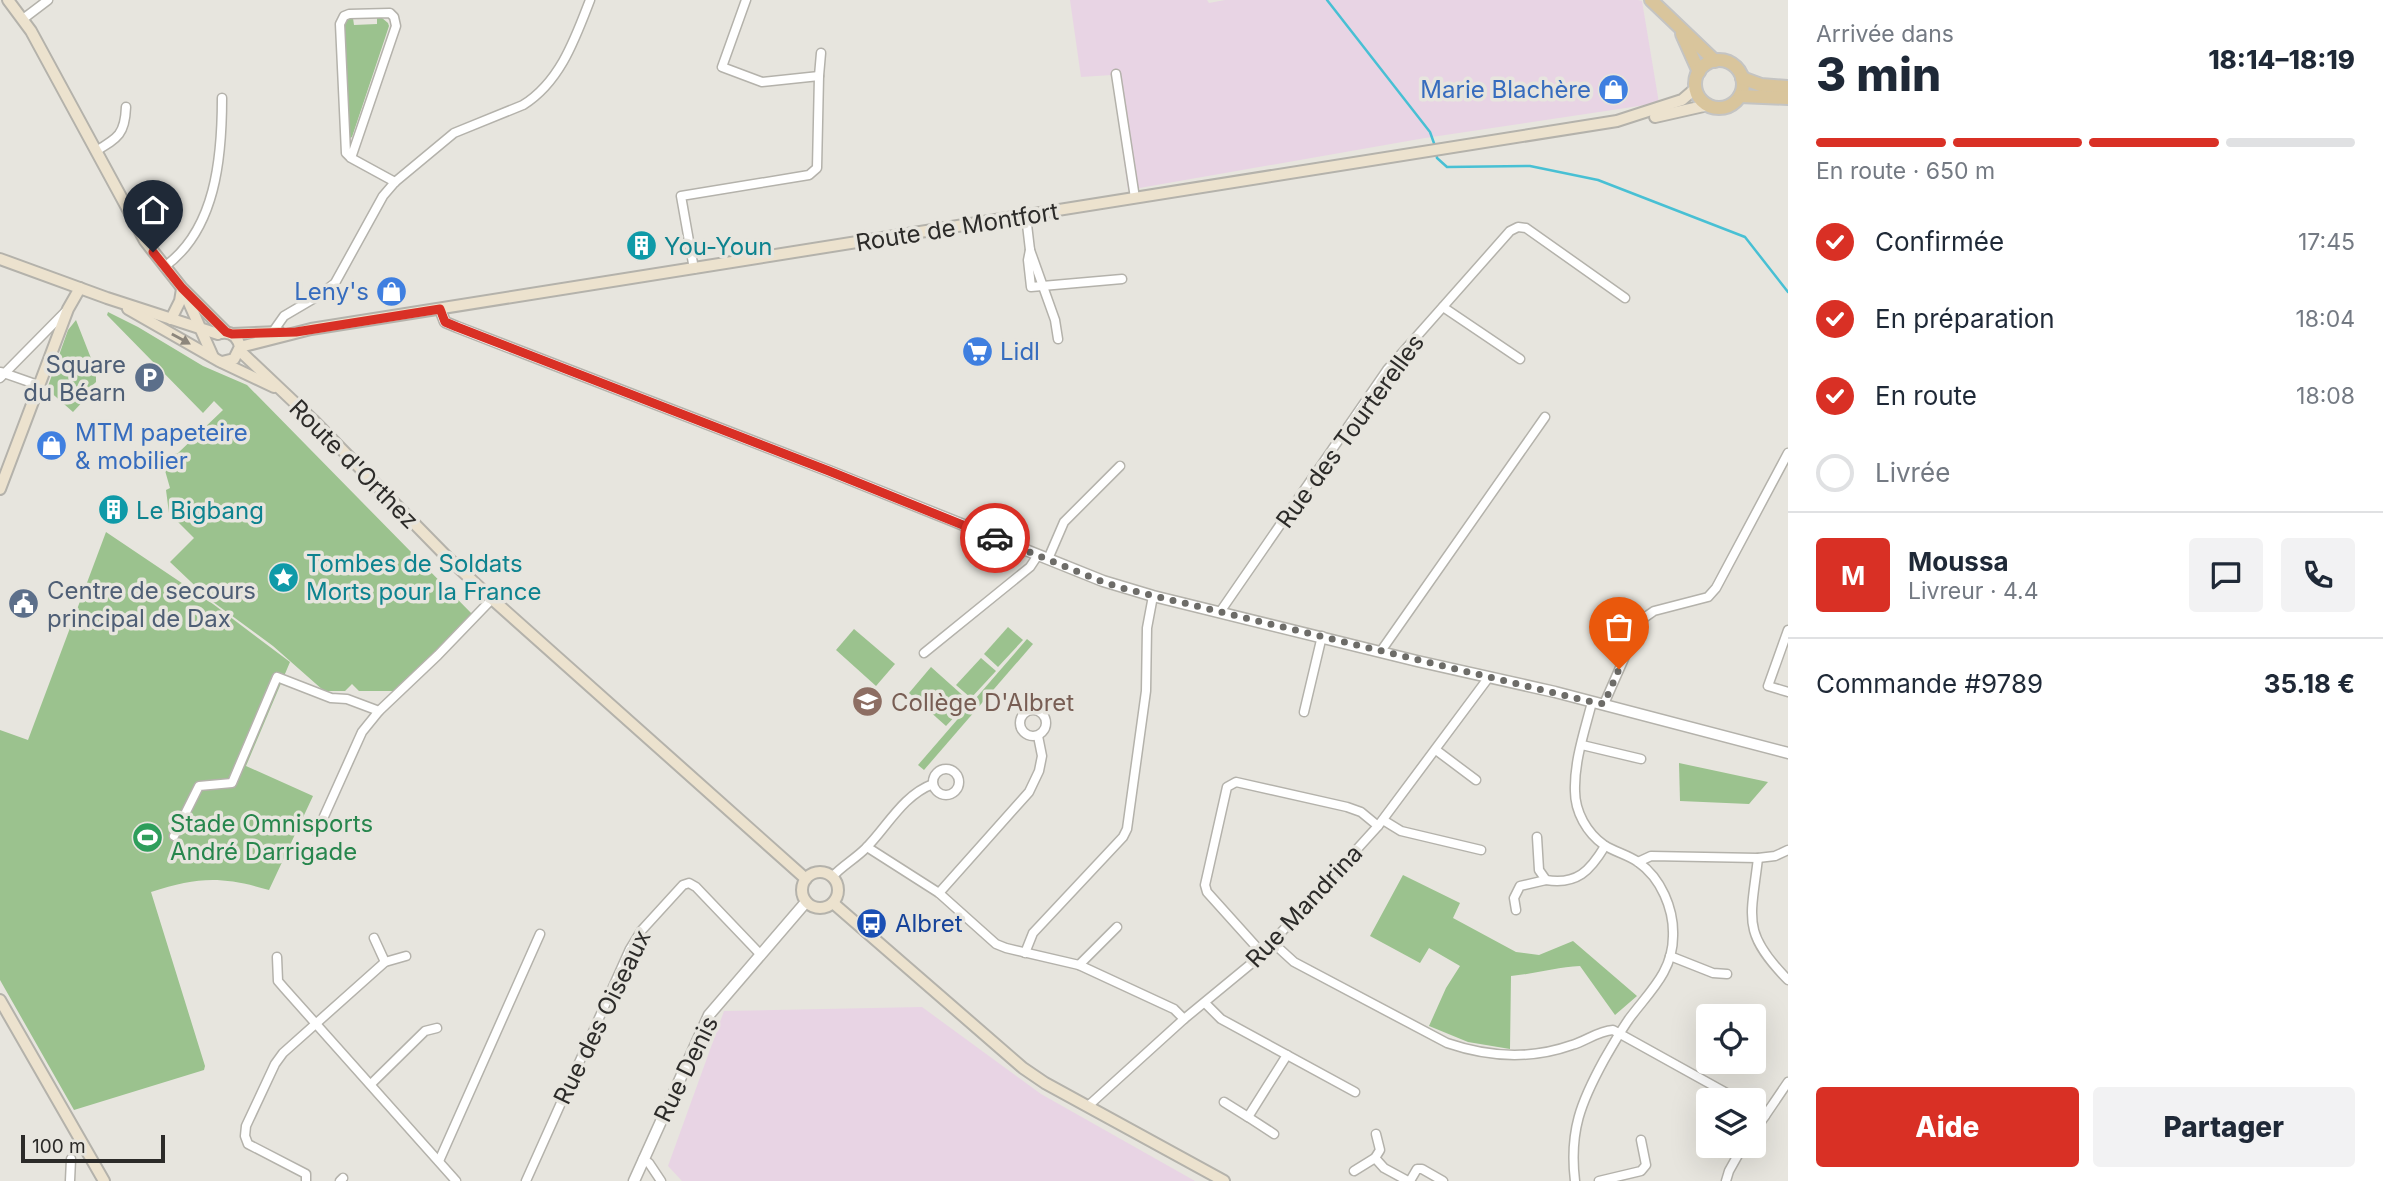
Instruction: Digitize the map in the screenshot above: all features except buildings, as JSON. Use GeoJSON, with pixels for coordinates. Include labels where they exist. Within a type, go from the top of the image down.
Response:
{"type":"FeatureCollection","features":[{"type":"Feature","properties":{"kind":"main road"},"geometry":{"type":"LineString","coordinates":[[8,0],[23,19],[145,241],[182,288],[225,333]]}},
{"type":"Feature","properties":{"kind":"main road"},"geometry":{"type":"LineString","coordinates":[[1651,0],[1715,61],[1732,64],[1742,78],[1761,85],[1788,87]]}},
{"type":"Feature","properties":{"kind":"main road"},"geometry":{"type":"LineString","coordinates":[[1677,25],[1699,72]]}},
{"type":"Feature","properties":{"kind":"main road"},"geometry":{"type":"LineString","coordinates":[[1715,61],[1699,72],[1696,88],[1698,95],[1708,105],[1724,108],[1730,106],[1740,96],[1742,78]]}},
{"type":"Feature","properties":{"kind":"main road","name":"Route de Montfort"},"geometry":{"type":"LineString","coordinates":[[1617,121],[1682,100],[1696,88]]}},
{"type":"Feature","properties":{"kind":"main road"},"geometry":{"type":"LineString","coordinates":[[1740,96],[1788,97]]}},
{"type":"Feature","properties":{"kind":"main road","name":"Route de Montfort"},"geometry":{"type":"LineString","coordinates":[[240,349],[296,332],[1444,148],[1617,121],[1638,121],[1708,105]]}},
{"type":"Feature","properties":{"kind":"main road"},"geometry":{"type":"LineString","coordinates":[[0,260],[107,298],[237,338],[240,349],[234,359],[215,355]]}},
{"type":"Feature","properties":{"kind":"main road"},"geometry":{"type":"LineString","coordinates":[[0,489],[68,309],[80,288]]}},
{"type":"Feature","properties":{"kind":"main road"},"geometry":{"type":"LineString","coordinates":[[171,319],[180,300],[182,288]]}},
{"type":"Feature","properties":{"kind":"main road"},"geometry":{"type":"LineString","coordinates":[[182,288],[215,355]]}},
{"type":"Feature","properties":{"kind":"main road","name":"Route d'Orthez"},"geometry":{"type":"LineString","coordinates":[[107,298],[282,392]]}},
{"type":"Feature","properties":{"kind":"main road","name":"Route de Montfort"},"geometry":{"type":"LineString","coordinates":[[225,333],[296,332]]}},
{"type":"Feature","properties":{"kind":"main road"},"geometry":{"type":"LineString","coordinates":[[215,355],[212,340],[225,333]]}},
{"type":"Feature","properties":{"kind":"main road","name":"Route d'Orthez"},"geometry":{"type":"LineString","coordinates":[[240,349],[447,557],[806,879]]}},
{"type":"Feature","properties":{"kind":"main road"},"geometry":{"type":"LineString","coordinates":[[818,872],[832,877],[838,890],[833,903],[819,909],[806,902],[802,891],[806,879],[818,872]]}},
{"type":"Feature","properties":{"kind":"main road"},"geometry":{"type":"LineString","coordinates":[[833,903],[1023,1068],[1045,1083],[1224,1181]]}},
{"type":"Feature","properties":{"kind":"main road"},"geometry":{"type":"LineString","coordinates":[[0,1000],[104,1181]]}},
{"type":"Feature","properties":{"kind":"street"},"geometry":{"type":"LineString","coordinates":[[23,19],[48,0]]}},
{"type":"Feature","properties":{"kind":"street"},"geometry":{"type":"LineString","coordinates":[[272,332],[284,316],[335,283],[383,196],[395,182],[454,133],[513,110],[533,99],[550,82],[569,52],[590,0]]}},
{"type":"Feature","properties":{"kind":"street"},"geometry":{"type":"LineString","coordinates":[[746,0],[722,68],[762,82],[819,76]]}},
{"type":"Feature","properties":{"kind":"street"},"geometry":{"type":"LineString","coordinates":[[351,158],[396,26],[390,13],[349,14],[341,20],[345,149],[351,158],[395,182]]}},
{"type":"Feature","properties":{"kind":"street"},"geometry":{"type":"LineString","coordinates":[[694,269],[681,196],[809,174],[817,168],[821,53]]}},
{"type":"Feature","properties":{"kind":"street"},"geometry":{"type":"LineString","coordinates":[[1116,74],[1135,198]]}},
{"type":"Feature","properties":{"kind":"street"},"geometry":{"type":"LineString","coordinates":[[164,267],[183,251],[195,235],[209,203],[217,157],[222,99]]}},
{"type":"Feature","properties":{"kind":"street"},"geometry":{"type":"LineString","coordinates":[[96,151],[120,134],[125,123],[126,107]]}},
{"type":"Feature","properties":{"kind":"street"},"geometry":{"type":"LineString","coordinates":[[1026,216],[1030,250],[1055,320],[1058,339]]}},
{"type":"Feature","properties":{"kind":"street","name":"Rue des Tourterelles"},"geometry":{"type":"LineString","coordinates":[[1220,612],[1387,370],[1510,231],[1518,227],[1526,229],[1625,298]]}},
{"type":"Feature","properties":{"kind":"street"},"geometry":{"type":"LineString","coordinates":[[1043,287],[1122,279]]}},
{"type":"Feature","properties":{"kind":"street"},"geometry":{"type":"LineString","coordinates":[[1443,307],[1520,359]]}},
{"type":"Feature","properties":{"kind":"street"},"geometry":{"type":"LineString","coordinates":[[38,385],[2,374],[68,309]]}},
{"type":"Feature","properties":{"kind":"street"},"geometry":{"type":"LineString","coordinates":[[440,309],[445,322],[457,327],[829,471],[1091,577],[1153,596],[1604,704],[1788,753]]}},
{"type":"Feature","properties":{"kind":"street"},"geometry":{"type":"LineString","coordinates":[[1381,650],[1545,417]]}},
{"type":"Feature","properties":{"kind":"street"},"geometry":{"type":"LineString","coordinates":[[1604,704],[1642,620],[1654,611],[1708,597],[1716,587],[1788,453]]}},
{"type":"Feature","properties":{"kind":"street"},"geometry":{"type":"LineString","coordinates":[[924,653],[1043,557],[1064,522],[1120,466]]}},
{"type":"Feature","properties":{"kind":"street"},"geometry":{"type":"LineString","coordinates":[[1025,953],[1034,933],[1123,837],[1127,829],[1146,691],[1147,628],[1153,596]]}},
{"type":"Feature","properties":{"kind":"street"},"geometry":{"type":"LineString","coordinates":[[317,832],[362,732],[379,711],[492,599]]}},
{"type":"Feature","properties":{"kind":"street"},"geometry":{"type":"LineString","coordinates":[[1788,630],[1768,686],[1788,692]]}},
{"type":"Feature","properties":{"kind":"street"},"geometry":{"type":"LineString","coordinates":[[1304,712],[1322,636]]}},
{"type":"Feature","properties":{"kind":"street"},"geometry":{"type":"LineString","coordinates":[[174,836],[199,786],[232,783],[277,677],[331,698],[347,699],[379,711]]}},
{"type":"Feature","properties":{"kind":"street","name":"Rue Mandrina"},"geometry":{"type":"LineString","coordinates":[[1088,1106],[1272,942],[1380,823],[1489,677]]}},
{"type":"Feature","properties":{"kind":"street"},"geometry":{"type":"LineString","coordinates":[[1575,1181],[1573,1139],[1577,1115],[1585,1095],[1620,1033],[1662,977],[1670,956],[1673,936],[1668,902],[1649,872],[1637,862],[1605,846],[1582,821],[1577,807],[1574,792],[1592,702]]}},
{"type":"Feature","properties":{"kind":"street"},"geometry":{"type":"LineString","coordinates":[[939,893],[1029,792],[1040,771],[1042,756],[1038,736]]}},
{"type":"Feature","properties":{"kind":"street"},"geometry":{"type":"LineString","coordinates":[[1582,745],[1641,759]]}},
{"type":"Feature","properties":{"kind":"street"},"geometry":{"type":"LineString","coordinates":[[1437,750],[1476,780]]}},
{"type":"Feature","properties":{"kind":"street"},"geometry":{"type":"LineString","coordinates":[[1261,952],[1207,891],[1205,884],[1227,788],[1236,782],[1347,807],[1401,831],[1480,850]]}},
{"type":"Feature","properties":{"kind":"street"},"geometry":{"type":"LineString","coordinates":[[832,877],[867,847],[912,795],[933,783]]}},
{"type":"Feature","properties":{"kind":"street"},"geometry":{"type":"LineString","coordinates":[[1537,837],[1539,870],[1546,880]]}},
{"type":"Feature","properties":{"kind":"street"},"geometry":{"type":"LineString","coordinates":[[1516,910],[1514,898],[1520,886],[1580,877],[1586,873],[1605,846]]}},
{"type":"Feature","properties":{"kind":"street"},"geometry":{"type":"LineString","coordinates":[[867,847],[939,893],[996,944],[1079,965],[1174,1009],[1184,1019]]}},
{"type":"Feature","properties":{"kind":"street"},"geometry":{"type":"LineString","coordinates":[[1637,862],[1651,856],[1758,858],[1775,856],[1788,850]]}},
{"type":"Feature","properties":{"kind":"street"},"geometry":{"type":"LineString","coordinates":[[1758,858],[1750,914],[1753,928],[1762,950],[1788,980]]}},
{"type":"Feature","properties":{"kind":"street","name":"Rue des Oiseaux"},"geometry":{"type":"LineString","coordinates":[[526,1181],[641,930],[683,885],[689,883],[696,887],[761,954]]}},
{"type":"Feature","properties":{"kind":"street","name":"Rue Denis"},"geometry":{"type":"LineString","coordinates":[[634,1181],[709,1016],[806,902]]}},
{"type":"Feature","properties":{"kind":"street"},"geometry":{"type":"LineString","coordinates":[[1079,965],[1117,926]]}},
{"type":"Feature","properties":{"kind":"street"},"geometry":{"type":"LineString","coordinates":[[439,1161],[540,934]]}},
{"type":"Feature","properties":{"kind":"street"},"geometry":{"type":"LineString","coordinates":[[374,939],[385,962]]}},
{"type":"Feature","properties":{"kind":"street"},"geometry":{"type":"LineString","coordinates":[[1272,942],[1294,962],[1447,1043],[1467,1050],[1494,1055],[1543,1053],[1572,1045],[1603,1031],[1613,1030],[1718,1088]]}},
{"type":"Feature","properties":{"kind":"street"},"geometry":{"type":"LineString","coordinates":[[309,1180],[306,1174],[248,1144],[244,1136],[246,1126],[275,1064],[385,962],[407,956]]}},
{"type":"Feature","properties":{"kind":"street"},"geometry":{"type":"LineString","coordinates":[[1670,956],[1713,974],[1727,974]]}},
{"type":"Feature","properties":{"kind":"street"},"geometry":{"type":"LineString","coordinates":[[277,957],[278,981],[456,1181]]}},
{"type":"Feature","properties":{"kind":"street"},"geometry":{"type":"LineString","coordinates":[[1205,1003],[1221,1019],[1355,1092]]}},
{"type":"Feature","properties":{"kind":"street"},"geometry":{"type":"LineString","coordinates":[[371,1084],[425,1031],[437,1028]]}},
{"type":"Feature","properties":{"kind":"street"},"geometry":{"type":"LineString","coordinates":[[1248,1117],[1287,1055]]}},
{"type":"Feature","properties":{"kind":"street"},"geometry":{"type":"LineString","coordinates":[[1766,1115],[1788,1082]]}},
{"type":"Feature","properties":{"kind":"street"},"geometry":{"type":"LineString","coordinates":[[1224,1102],[1275,1133]]}},
{"type":"Feature","properties":{"kind":"street"},"geometry":{"type":"LineString","coordinates":[[1354,1171],[1375,1158],[1380,1150],[1376,1134]]}},
{"type":"Feature","properties":{"kind":"street"},"geometry":{"type":"LineString","coordinates":[[1599,1181],[1642,1171],[1646,1165],[1641,1140]]}},
{"type":"Feature","properties":{"kind":"street"},"geometry":{"type":"LineString","coordinates":[[1375,1158],[1384,1168],[1409,1181],[1417,1170],[1422,1169],[1443,1181]]}},
{"type":"Feature","properties":{"kind":"street"},"geometry":{"type":"LineString","coordinates":[[1726,1181],[1736,1158]]}},
{"type":"Feature","properties":{"kind":"street"},"geometry":{"type":"LineString","coordinates":[[70,1181],[71,1159]]}},
{"type":"Feature","properties":{"kind":"street"},"geometry":{"type":"LineString","coordinates":[[643,1159],[649,1163],[661,1181]]}},
{"type":"Feature","properties":{"kind":"shaded area"},"geometry":{"type":"Polygon","coordinates":[[[1070,0],[1207,0],[1209,3],[1225,0],[1638,0],[1642,1],[1659,103],[1425,138],[1128,190],[1112,75],[1081,77],[1070,0]]]}},
{"type":"Feature","properties":{"kind":"shaded area"},"geometry":{"type":"Polygon","coordinates":[[[922,1007],[1041,1094],[1195,1181],[682,1181],[668,1166],[724,1011],[922,1007]]]}},
{"type":"Feature","properties":{"kind":"green space"},"geometry":{"type":"Polygon","coordinates":[[[348,18],[353,18],[354,25],[377,24],[377,18],[382,18],[389,26],[350,138],[347,131],[344,25],[348,18]]]}},
{"type":"Feature","properties":{"kind":"green space"},"geometry":{"type":"Polygon","coordinates":[[[108,312],[203,366],[247,385],[473,615],[396,691],[359,691],[352,684],[345,691],[324,691],[273,646],[209,599],[170,562],[194,538],[169,513],[166,490],[170,488],[164,467],[175,453],[223,410],[214,401],[203,413],[107,315],[108,312]]]}},
{"type":"Feature","properties":{"kind":"green space"},"geometry":{"type":"Polygon","coordinates":[[[76,320],[96,371],[96,382],[84,393],[87,397],[73,412],[47,389],[68,330],[76,320]]]}},
{"type":"Feature","properties":{"kind":"green space","name":"Stade Omnisports André Darrigade"},"geometry":{"type":"Polygon","coordinates":[[[106,532],[213,604],[290,662],[246,766],[313,796],[269,890],[237,882],[210,880],[183,883],[151,892],[204,1070],[74,1110],[0,980],[0,730],[28,740],[106,532]]]}},
{"type":"Feature","properties":{"kind":"green space"},"geometry":{"type":"Polygon","coordinates":[[[1008,627],[1023,640],[998,667],[984,654],[1008,627]]]}},
{"type":"Feature","properties":{"kind":"green space"},"geometry":{"type":"Polygon","coordinates":[[[854,629],[895,664],[876,686],[836,650],[854,629]]]}},
{"type":"Feature","properties":{"kind":"green space"},"geometry":{"type":"Polygon","coordinates":[[[1027,639],[1033,644],[924,770],[918,765],[1027,639]]]}},
{"type":"Feature","properties":{"kind":"green space"},"geometry":{"type":"Polygon","coordinates":[[[981,658],[996,671],[971,698],[956,685],[981,658]]]}},
{"type":"Feature","properties":{"kind":"green space"},"geometry":{"type":"Polygon","coordinates":[[[931,667],[969,701],[946,726],[909,693],[931,667]]]}},
{"type":"Feature","properties":{"kind":"green space"},"geometry":{"type":"Polygon","coordinates":[[[1679,763],[1768,782],[1749,804],[1680,801],[1679,763]]]}},
{"type":"Feature","properties":{"kind":"green space"},"geometry":{"type":"Polygon","coordinates":[[[1403,875],[1460,903],[1453,918],[1516,952],[1539,955],[1573,941],[1637,996],[1615,1015],[1580,966],[1563,968],[1511,976],[1510,1049],[1468,1042],[1429,1026],[1446,988],[1460,966],[1429,948],[1420,963],[1370,936],[1403,875]]]}},
{"type":"Feature","properties":{"kind":"waterway"},"geometry":{"type":"LineString","coordinates":[[1327,0],[1430,132],[1435,146]]}},
{"type":"Feature","properties":{"kind":"waterway"},"geometry":{"type":"LineString","coordinates":[[1436,152],[1437,158],[1447,167],[1530,166],[1598,180],[1745,237],[1788,292]]}},
{"type":"Feature","properties":{"kind":"way so far"},"geometry":{"type":"LineString","coordinates":[[995,538],[1126,589],[1592,702],[1604,704],[1619,669]]}},
{"type":"Feature","properties":{"kind":"place","name":"Marie Blachère"},"geometry":{"type":"Point","coordinates":[1614,89]}},
{"type":"Feature","properties":{"kind":"place","name":"You-Youn"},"geometry":{"type":"Point","coordinates":[641,246]}},
{"type":"Feature","properties":{"kind":"place","name":"Leny's"},"geometry":{"type":"Point","coordinates":[392,291]}},
{"type":"Feature","properties":{"kind":"place","name":"Lidl"},"geometry":{"type":"Point","coordinates":[977,351]}},
{"type":"Feature","properties":{"kind":"place","name":"Square du Béarn"},"geometry":{"type":"Point","coordinates":[149,378]}},
{"type":"Feature","properties":{"kind":"place","name":"MTM papeteire & mobilier"},"geometry":{"type":"Point","coordinates":[52,446]}},
{"type":"Feature","properties":{"kind":"place","name":"Le Bigbang"},"geometry":{"type":"Point","coordinates":[113,510]}},
{"type":"Feature","properties":{"kind":"place","name":"Tombes de Soldats Morts pour la France"},"geometry":{"type":"Point","coordinates":[283,577]}},
{"type":"Feature","properties":{"kind":"place","name":"Centre de secours principal de Dax"},"geometry":{"type":"Point","coordinates":[24,604]}},
{"type":"Feature","properties":{"kind":"place","name":"Collège D'Albret"},"geometry":{"type":"Point","coordinates":[868,702]}},
{"type":"Feature","properties":{"kind":"place","name":"Stade Omnisports André Darrigade"},"geometry":{"type":"Point","coordinates":[147,837]}},
{"type":"Feature","properties":{"kind":"place","name":"Albret"},"geometry":{"type":"Point","coordinates":[872,923]}},
{"type":"Feature","properties":{"kind":"route"},"geometry":{"type":"LineString","coordinates":[[153,252],[182,288],[226,332],[296,332],[440,309],[445,322],[457,327],[995,538]]}}]}
